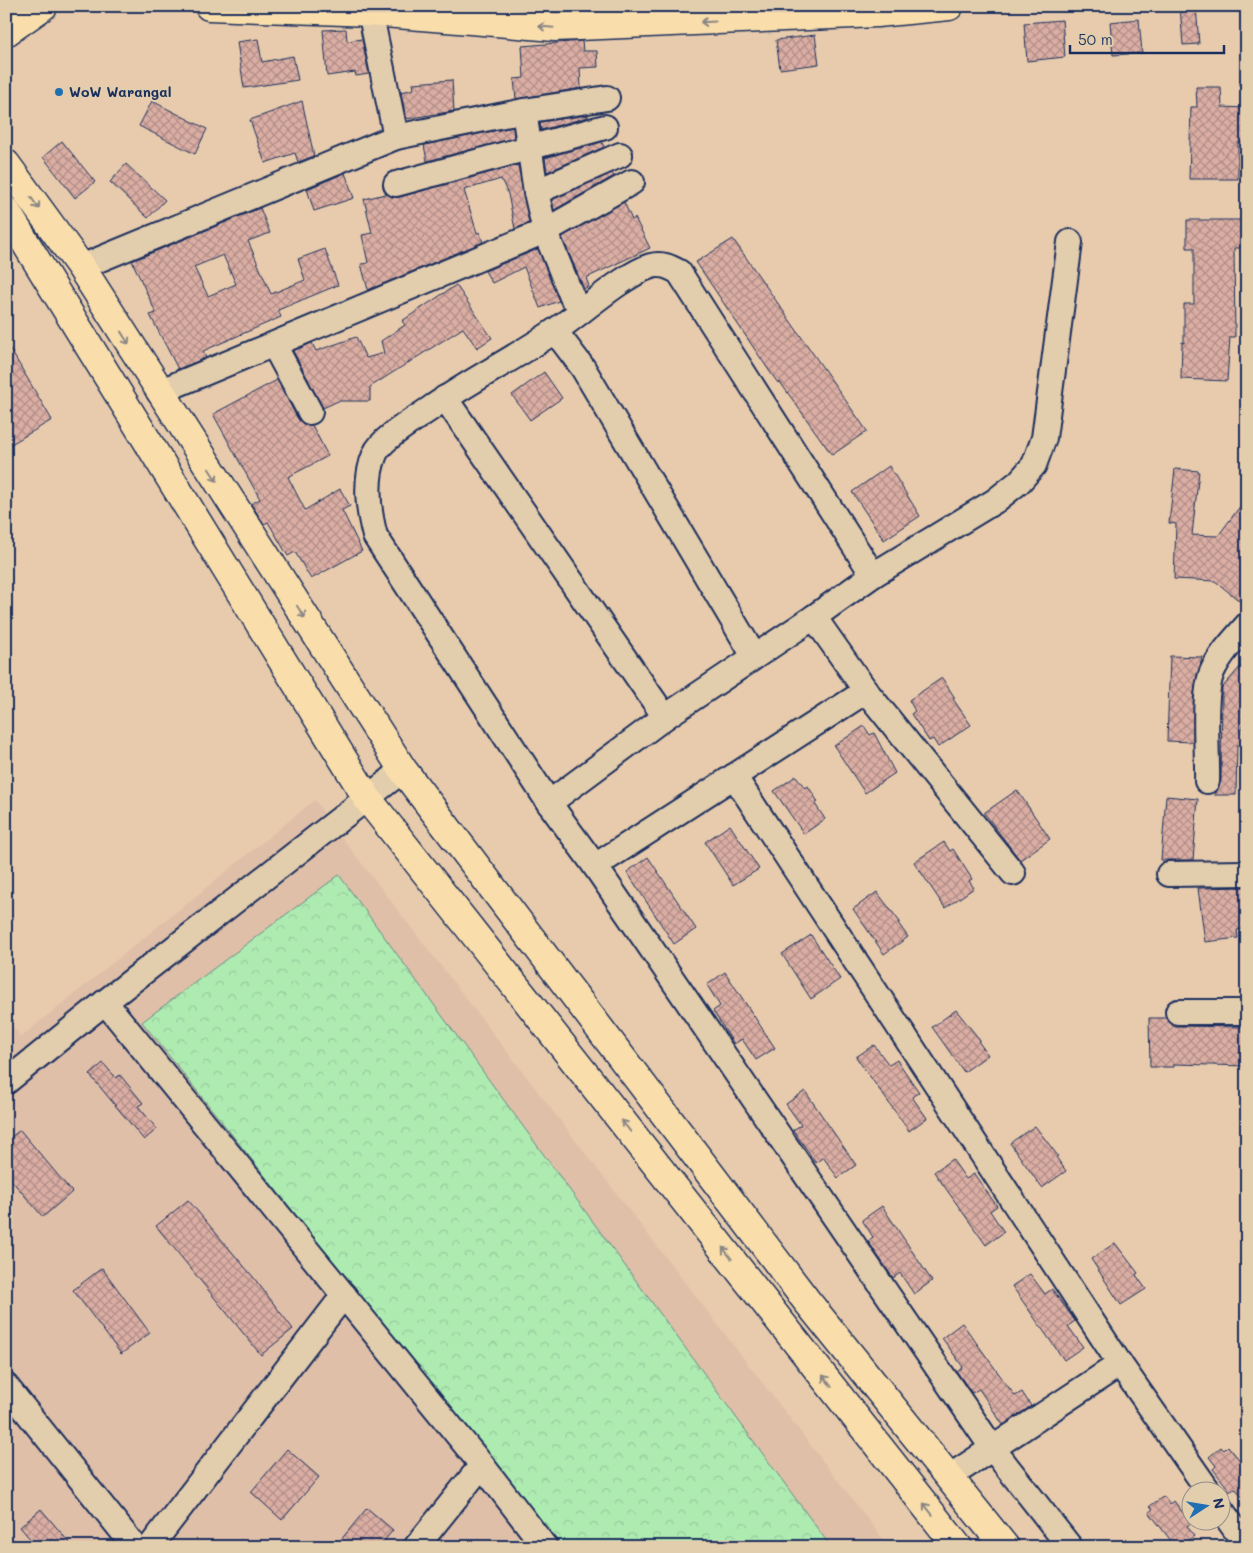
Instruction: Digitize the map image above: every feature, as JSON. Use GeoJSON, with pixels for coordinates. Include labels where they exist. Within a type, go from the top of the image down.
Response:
{"type":"FeatureCollection","features":[{"type":"Feature","properties":{"kind":"main road"},"geometry":{"type":"LineString","coordinates":[[6,8],[28,6]]}},
{"type":"Feature","properties":{"kind":"main road"},"geometry":{"type":"LineString","coordinates":[[6,32],[43,6]]}},
{"type":"Feature","properties":{"kind":"main road"},"geometry":{"type":"LineString","coordinates":[[209,6],[370,9],[554,27],[878,14],[949,6]]}},
{"type":"Feature","properties":{"kind":"main road"},"geometry":{"type":"LineString","coordinates":[[6,164],[80,267],[403,770],[800,1292],[1005,1547]]}},
{"type":"Feature","properties":{"kind":"main road"},"geometry":{"type":"LineString","coordinates":[[6,212],[367,798],[958,1547]]}},
{"type":"Feature","properties":{"kind":"street"},"geometry":{"type":"LineString","coordinates":[[370,9],[396,138]]}},
{"type":"Feature","properties":{"kind":"street"},"geometry":{"type":"LineString","coordinates":[[80,267],[396,138],[524,110],[607,98]]}},
{"type":"Feature","properties":{"kind":"street"},"geometry":{"type":"LineString","coordinates":[[524,110],[531,147],[536,192],[545,231],[572,297]]}},
{"type":"Feature","properties":{"kind":"street"},"geometry":{"type":"LineString","coordinates":[[396,184],[605,128]]}},
{"type":"Feature","properties":{"kind":"street"},"geometry":{"type":"LineString","coordinates":[[536,192],[620,155]]}},
{"type":"Feature","properties":{"kind":"street"},"geometry":{"type":"LineString","coordinates":[[160,392],[545,231],[632,182]]}},
{"type":"Feature","properties":{"kind":"street"},"geometry":{"type":"LineString","coordinates":[[549,803],[665,717],[873,575],[994,501],[1019,482],[1034,466],[1044,438],[1070,242]]}},
{"type":"Feature","properties":{"kind":"street"},"geometry":{"type":"LineString","coordinates":[[873,575],[679,272],[666,265],[652,265],[636,273],[554,331],[445,398],[390,437],[376,452],[368,483],[369,513],[376,536],[549,803],[595,866],[992,1449],[1070,1547]]}},
{"type":"Feature","properties":{"kind":"street"},"geometry":{"type":"LineString","coordinates":[[554,331],[583,368],[754,656]]}},
{"type":"Feature","properties":{"kind":"street"},"geometry":{"type":"LineString","coordinates":[[274,345],[310,412]]}},
{"type":"Feature","properties":{"kind":"street"},"geometry":{"type":"LineString","coordinates":[[445,398],[665,717]]}},
{"type":"Feature","properties":{"kind":"street"},"geometry":{"type":"LineString","coordinates":[[814,617],[866,691],[1013,873]]}},
{"type":"Feature","properties":{"kind":"street"},"geometry":{"type":"LineString","coordinates":[[1207,781],[1208,699],[1211,674],[1222,653],[1247,626]]}},
{"type":"Feature","properties":{"kind":"street"},"geometry":{"type":"LineString","coordinates":[[595,866],[866,691]]}},
{"type":"Feature","properties":{"kind":"street"},"geometry":{"type":"LineString","coordinates":[[6,1082],[105,1002],[403,770]]}},
{"type":"Feature","properties":{"kind":"street"},"geometry":{"type":"LineString","coordinates":[[734,776],[1120,1364],[1201,1480]]}},
{"type":"Feature","properties":{"kind":"street"},"geometry":{"type":"LineString","coordinates":[[1169,874],[1247,873]]}},
{"type":"Feature","properties":{"kind":"street"},"geometry":{"type":"LineString","coordinates":[[105,1002],[482,1465],[545,1547]]}},
{"type":"Feature","properties":{"kind":"street"},"geometry":{"type":"LineString","coordinates":[[1178,1012],[1247,1012]]}},
{"type":"Feature","properties":{"kind":"street"},"geometry":{"type":"LineString","coordinates":[[150,1547],[344,1295]]}},
{"type":"Feature","properties":{"kind":"street"},"geometry":{"type":"LineString","coordinates":[[949,1477],[1120,1364]]}},
{"type":"Feature","properties":{"kind":"street"},"geometry":{"type":"LineString","coordinates":[[6,1386],[135,1547]]}},
{"type":"Feature","properties":{"kind":"street"},"geometry":{"type":"LineString","coordinates":[[416,1547],[482,1465]]}},
{"type":"Feature","properties":{"kind":"street"},"geometry":{"type":"LineString","coordinates":[[1230,1522],[1247,1546]]}},
{"type":"Feature","properties":{"kind":"shaded area"},"geometry":{"type":"Polygon","coordinates":[[[315,800],[332,825],[889,1547],[6,1547],[6,1018],[21,1037],[315,800]]]}},
{"type":"Feature","properties":{"kind":"green space"},"geometry":{"type":"Polygon","coordinates":[[[339,875],[831,1547],[561,1547],[142,1022],[339,875]]]}},
{"type":"Feature","properties":{"kind":"building"},"geometry":{"type":"Polygon","coordinates":[[[1180,6],[1196,6],[1199,44],[1183,45],[1180,6]]]}},
{"type":"Feature","properties":{"kind":"building"},"geometry":{"type":"Polygon","coordinates":[[[1139,19],[1142,53],[1113,55],[1110,22],[1139,19]]]}},
{"type":"Feature","properties":{"kind":"building"},"geometry":{"type":"Polygon","coordinates":[[[1062,20],[1065,57],[1027,61],[1024,23],[1062,20]]]}},
{"type":"Feature","properties":{"kind":"building"},"geometry":{"type":"Polygon","coordinates":[[[346,29],[347,41],[362,39],[369,74],[356,76],[355,72],[327,76],[323,30],[346,29]]]}},
{"type":"Feature","properties":{"kind":"building"},"geometry":{"type":"Polygon","coordinates":[[[815,35],[819,64],[780,69],[776,40],[815,35]]]}},
{"type":"Feature","properties":{"kind":"building"},"geometry":{"type":"Polygon","coordinates":[[[258,39],[262,62],[293,56],[298,80],[244,88],[237,42],[258,39]]]}},
{"type":"Feature","properties":{"kind":"building"},"geometry":{"type":"Polygon","coordinates":[[[582,41],[583,51],[597,51],[598,67],[580,68],[581,88],[516,99],[514,79],[524,78],[522,46],[582,41]]]}},
{"type":"Feature","properties":{"kind":"building"},"geometry":{"type":"Polygon","coordinates":[[[452,80],[454,111],[406,119],[401,92],[414,89],[413,83],[452,80]]]}},
{"type":"Feature","properties":{"kind":"building"},"geometry":{"type":"Polygon","coordinates":[[[1196,87],[1221,87],[1222,107],[1247,108],[1247,143],[1238,143],[1238,179],[1189,179],[1191,107],[1197,107],[1196,87]]]}},
{"type":"Feature","properties":{"kind":"building"},"geometry":{"type":"Polygon","coordinates":[[[152,101],[207,129],[195,154],[139,126],[152,101]]]}},
{"type":"Feature","properties":{"kind":"building"},"geometry":{"type":"Polygon","coordinates":[[[302,101],[314,156],[298,162],[295,153],[265,163],[250,120],[302,101]]]}},
{"type":"Feature","properties":{"kind":"building"},"geometry":{"type":"Polygon","coordinates":[[[588,115],[588,117],[541,130],[540,122],[588,115]]]}},
{"type":"Feature","properties":{"kind":"building"},"geometry":{"type":"Polygon","coordinates":[[[513,127],[514,138],[427,161],[424,145],[513,127]]]}},
{"type":"Feature","properties":{"kind":"building"},"geometry":{"type":"Polygon","coordinates":[[[62,141],[95,182],[75,198],[43,157],[62,141]]]}},
{"type":"Feature","properties":{"kind":"building"},"geometry":{"type":"Polygon","coordinates":[[[602,142],[604,147],[547,172],[545,158],[602,142]]]}},
{"type":"Feature","properties":{"kind":"building"},"geometry":{"type":"Polygon","coordinates":[[[126,164],[165,200],[148,218],[110,182],[126,164]]]}},
{"type":"Feature","properties":{"kind":"building"},"geometry":{"type":"Polygon","coordinates":[[[518,165],[529,223],[515,229],[508,194],[501,179],[464,190],[477,233],[479,232],[483,242],[368,290],[361,264],[368,263],[362,235],[372,233],[364,199],[386,194],[400,197],[518,165]]]}},
{"type":"Feature","properties":{"kind":"building"},"geometry":{"type":"Polygon","coordinates":[[[345,173],[354,198],[314,211],[307,189],[345,173]]]}},
{"type":"Feature","properties":{"kind":"building"},"geometry":{"type":"Polygon","coordinates":[[[612,173],[614,176],[554,210],[552,200],[612,173]]]}},
{"type":"Feature","properties":{"kind":"building"},"geometry":{"type":"Polygon","coordinates":[[[624,202],[632,220],[635,218],[650,248],[586,278],[589,286],[584,289],[562,237],[624,202]]]}},
{"type":"Feature","properties":{"kind":"building"},"geometry":{"type":"Polygon","coordinates":[[[260,208],[270,233],[248,241],[271,294],[305,280],[298,259],[325,249],[338,285],[278,310],[281,317],[203,351],[206,358],[178,369],[150,315],[156,313],[132,261],[260,208]],[[223,255],[194,267],[208,296],[236,284],[223,255]]]}},
{"type":"Feature","properties":{"kind":"building"},"geometry":{"type":"Polygon","coordinates":[[[1187,220],[1245,220],[1245,248],[1234,248],[1235,337],[1230,337],[1227,381],[1181,379],[1182,342],[1184,343],[1184,304],[1194,304],[1194,248],[1187,248],[1187,220]]]}},
{"type":"Feature","properties":{"kind":"building"},"geometry":{"type":"Polygon","coordinates":[[[733,239],[867,431],[832,455],[780,382],[778,383],[770,372],[696,262],[733,239]]]}},
{"type":"Feature","properties":{"kind":"building"},"geometry":{"type":"Polygon","coordinates":[[[538,249],[559,301],[540,308],[524,267],[492,283],[485,271],[538,249]]]}},
{"type":"Feature","properties":{"kind":"building"},"geometry":{"type":"Polygon","coordinates":[[[456,285],[492,338],[477,348],[463,328],[370,387],[370,401],[338,401],[323,408],[293,351],[312,343],[316,351],[356,337],[366,358],[384,353],[381,341],[405,325],[402,321],[456,285]]]}},
{"type":"Feature","properties":{"kind":"building"},"geometry":{"type":"Polygon","coordinates":[[[6,342],[52,420],[6,447],[6,342]]]}},
{"type":"Feature","properties":{"kind":"building"},"geometry":{"type":"Polygon","coordinates":[[[544,372],[562,398],[530,420],[512,395],[544,372]]]}},
{"type":"Feature","properties":{"kind":"building"},"geometry":{"type":"Polygon","coordinates":[[[277,380],[298,419],[303,424],[312,425],[328,456],[288,477],[305,510],[340,489],[350,506],[342,510],[362,551],[311,579],[295,552],[288,556],[268,522],[264,524],[251,504],[260,499],[213,414],[277,380]]]}},
{"type":"Feature","properties":{"kind":"building"},"geometry":{"type":"Polygon","coordinates":[[[889,466],[920,516],[884,540],[852,492],[889,466]]]}},
{"type":"Feature","properties":{"kind":"building"},"geometry":{"type":"Polygon","coordinates":[[[1175,469],[1199,471],[1192,535],[1218,536],[1247,497],[1247,607],[1215,581],[1174,579],[1176,524],[1169,523],[1175,469]]]}},
{"type":"Feature","properties":{"kind":"building"},"geometry":{"type":"Polygon","coordinates":[[[1170,656],[1202,657],[1194,694],[1193,742],[1167,741],[1170,656]]]}},
{"type":"Feature","properties":{"kind":"building"},"geometry":{"type":"Polygon","coordinates":[[[1247,659],[1247,710],[1242,706],[1243,745],[1237,745],[1236,795],[1214,795],[1221,781],[1222,688],[1247,659]]]}},
{"type":"Feature","properties":{"kind":"building"},"geometry":{"type":"Polygon","coordinates":[[[942,678],[955,698],[953,699],[971,725],[938,747],[933,739],[929,741],[911,714],[915,711],[909,700],[942,678]]]}},
{"type":"Feature","properties":{"kind":"building"},"geometry":{"type":"Polygon","coordinates":[[[864,726],[870,735],[874,733],[895,773],[865,793],[834,746],[864,726]]]}},
{"type":"Feature","properties":{"kind":"building"},"geometry":{"type":"Polygon","coordinates":[[[796,776],[805,788],[808,786],[818,802],[815,804],[825,819],[804,834],[774,791],[796,776]]]}},
{"type":"Feature","properties":{"kind":"building"},"geometry":{"type":"Polygon","coordinates":[[[1017,790],[1050,839],[1020,860],[984,813],[1017,790]]]}},
{"type":"Feature","properties":{"kind":"building"},"geometry":{"type":"Polygon","coordinates":[[[1166,796],[1198,799],[1193,860],[1161,860],[1166,796]]]}},
{"type":"Feature","properties":{"kind":"building"},"geometry":{"type":"Polygon","coordinates":[[[730,825],[759,869],[733,885],[705,842],[730,825]]]}},
{"type":"Feature","properties":{"kind":"building"},"geometry":{"type":"Polygon","coordinates":[[[944,842],[950,851],[953,849],[972,879],[969,881],[974,888],[945,908],[914,862],[944,842]]]}},
{"type":"Feature","properties":{"kind":"building"},"geometry":{"type":"Polygon","coordinates":[[[648,857],[696,929],[674,944],[627,872],[648,857]]]}},
{"type":"Feature","properties":{"kind":"building"},"geometry":{"type":"Polygon","coordinates":[[[1247,887],[1247,928],[1237,930],[1238,938],[1205,942],[1198,888],[1247,887]]]}},
{"type":"Feature","properties":{"kind":"building"},"geometry":{"type":"Polygon","coordinates":[[[877,892],[900,922],[898,923],[908,937],[884,954],[853,909],[877,892]]]}},
{"type":"Feature","properties":{"kind":"building"},"geometry":{"type":"Polygon","coordinates":[[[811,935],[840,979],[811,999],[782,954],[811,935]]]}},
{"type":"Feature","properties":{"kind":"building"},"geometry":{"type":"Polygon","coordinates":[[[725,972],[775,1048],[756,1060],[742,1039],[734,1044],[713,1011],[720,1006],[707,985],[725,972]]]}},
{"type":"Feature","properties":{"kind":"building"},"geometry":{"type":"Polygon","coordinates":[[[956,1010],[980,1040],[978,1041],[988,1055],[964,1072],[932,1027],[956,1010]]]}},
{"type":"Feature","properties":{"kind":"building"},"geometry":{"type":"Polygon","coordinates":[[[1149,1018],[1166,1018],[1173,1026],[1247,1027],[1247,1066],[1174,1064],[1174,1067],[1150,1067],[1149,1018]]]}},
{"type":"Feature","properties":{"kind":"building"},"geometry":{"type":"Polygon","coordinates":[[[874,1045],[889,1065],[897,1060],[919,1092],[912,1097],[927,1118],[909,1131],[856,1057],[874,1045]]]}},
{"type":"Feature","properties":{"kind":"building"},"geometry":{"type":"Polygon","coordinates":[[[103,1063],[116,1078],[120,1075],[143,1103],[138,1106],[157,1129],[144,1140],[90,1075],[103,1063]]]}},
{"type":"Feature","properties":{"kind":"building"},"geometry":{"type":"Polygon","coordinates":[[[805,1091],[856,1165],[838,1178],[823,1157],[816,1163],[793,1130],[801,1125],[786,1104],[805,1091]]]}},
{"type":"Feature","properties":{"kind":"building"},"geometry":{"type":"Polygon","coordinates":[[[1035,1126],[1058,1156],[1056,1157],[1066,1171],[1042,1188],[1010,1143],[1035,1126]]]}},
{"type":"Feature","properties":{"kind":"building"},"geometry":{"type":"Polygon","coordinates":[[[20,1130],[72,1192],[43,1217],[6,1174],[6,1141],[20,1130]]]}},
{"type":"Feature","properties":{"kind":"building"},"geometry":{"type":"Polygon","coordinates":[[[952,1159],[966,1179],[974,1174],[997,1206],[990,1211],[1004,1232],[986,1245],[934,1172],[952,1159]]]}},
{"type":"Feature","properties":{"kind":"building"},"geometry":{"type":"Polygon","coordinates":[[[188,1200],[254,1278],[293,1329],[261,1355],[156,1226],[188,1200]]]}},
{"type":"Feature","properties":{"kind":"building"},"geometry":{"type":"Polygon","coordinates":[[[882,1206],[932,1281],[914,1294],[900,1273],[893,1278],[868,1241],[873,1237],[862,1220],[882,1206]]]}},
{"type":"Feature","properties":{"kind":"building"},"geometry":{"type":"Polygon","coordinates":[[[1115,1243],[1138,1273],[1136,1275],[1146,1289],[1121,1305],[1091,1259],[1115,1243]]]}},
{"type":"Feature","properties":{"kind":"building"},"geometry":{"type":"Polygon","coordinates":[[[102,1268],[150,1333],[121,1354],[73,1290],[102,1268]]]}},
{"type":"Feature","properties":{"kind":"building"},"geometry":{"type":"Polygon","coordinates":[[[1030,1274],[1045,1294],[1052,1289],[1075,1321],[1068,1326],[1083,1347],[1064,1360],[1012,1286],[1030,1274]]]}},
{"type":"Feature","properties":{"kind":"building"},"geometry":{"type":"Polygon","coordinates":[[[962,1323],[1015,1396],[1022,1392],[1031,1406],[1003,1425],[979,1389],[972,1393],[957,1372],[963,1367],[942,1338],[962,1323]]]}},
{"type":"Feature","properties":{"kind":"building"},"geometry":{"type":"Polygon","coordinates":[[[1228,1446],[1247,1469],[1247,1503],[1235,1488],[1230,1491],[1230,1480],[1222,1480],[1213,1469],[1216,1466],[1209,1457],[1221,1447],[1224,1450],[1228,1446]]]}},
{"type":"Feature","properties":{"kind":"building"},"geometry":{"type":"Polygon","coordinates":[[[287,1449],[319,1477],[282,1520],[251,1492],[287,1449]]]}},
{"type":"Feature","properties":{"kind":"building"},"geometry":{"type":"Polygon","coordinates":[[[1164,1496],[1170,1504],[1174,1501],[1180,1509],[1180,1530],[1190,1530],[1194,1536],[1181,1546],[1179,1542],[1175,1546],[1149,1512],[1153,1509],[1150,1506],[1164,1496]]]}},
{"type":"Feature","properties":{"kind":"building"},"geometry":{"type":"Polygon","coordinates":[[[367,1508],[393,1530],[379,1547],[335,1547],[367,1508]]]}},
{"type":"Feature","properties":{"kind":"building"},"geometry":{"type":"Polygon","coordinates":[[[41,1509],[73,1547],[37,1547],[20,1527],[41,1509]]]}},
{"type":"Feature","properties":{"kind":"place","name":"WoW Warangal"},"geometry":{"type":"Point","coordinates":[59,92]}}]}
